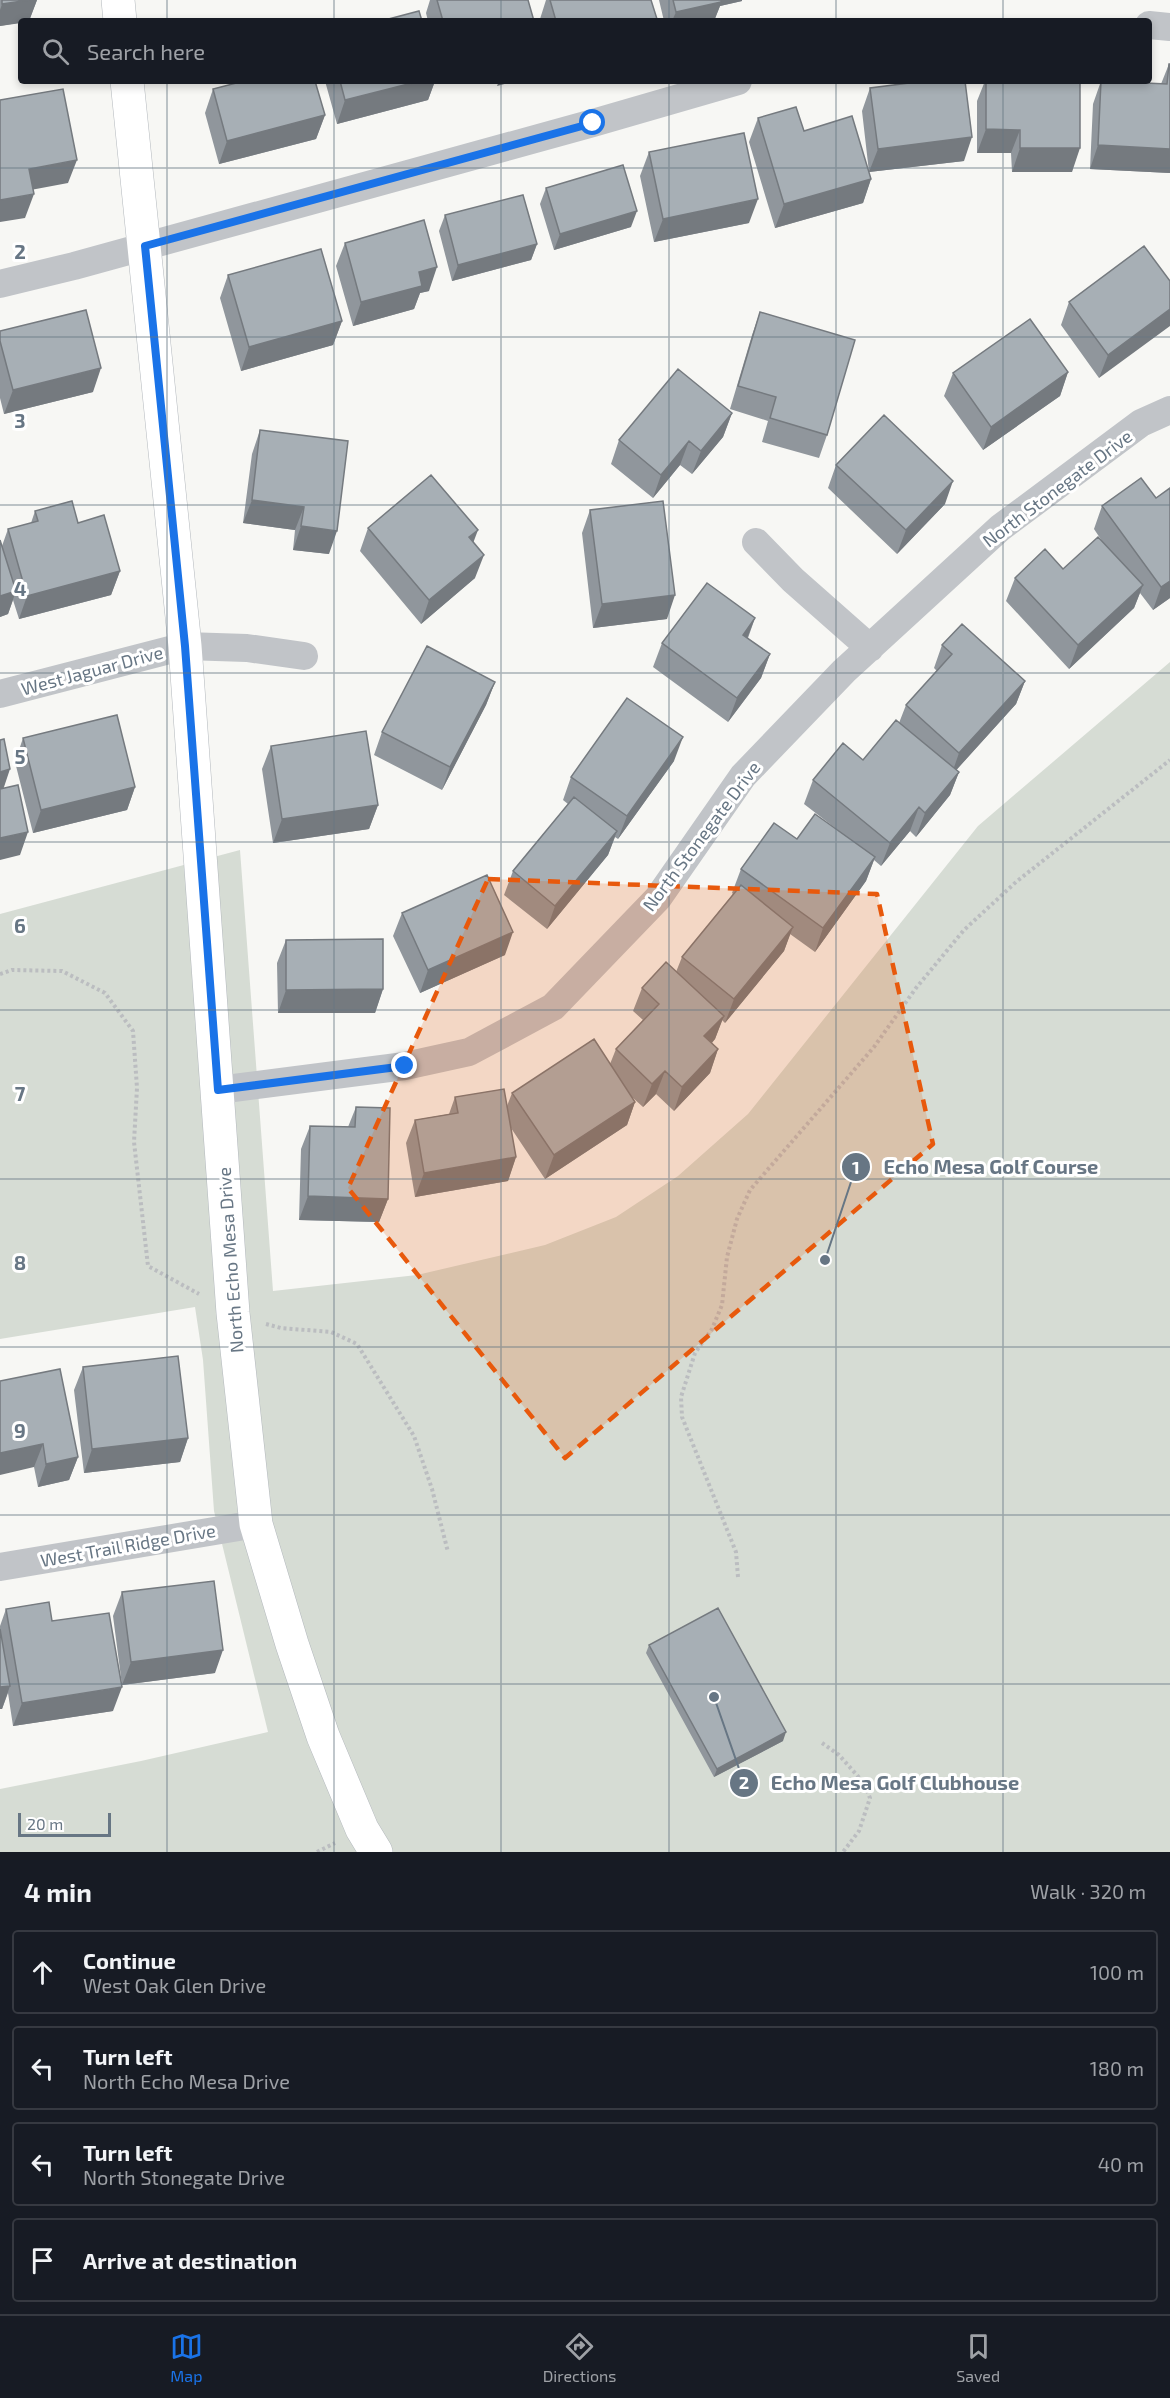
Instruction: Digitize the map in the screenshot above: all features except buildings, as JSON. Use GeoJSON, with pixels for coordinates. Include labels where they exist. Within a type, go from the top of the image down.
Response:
{"type":"FeatureCollection","features":[{"type":"Feature","properties":{"kind":"street"},"geometry":{"type":"LineString","coordinates":[[118,0],[120,18]]}},
{"type":"Feature","properties":{"kind":"street"},"geometry":{"type":"LineString","coordinates":[[1152,26],[1170,27]]}},
{"type":"Feature","properties":{"kind":"street","name":"North Echo Mesa Drive"},"geometry":{"type":"LineString","coordinates":[[127,84],[185,646],[233,1313],[256,1524],[292,1644],[323,1736],[362,1829],[376,1852]]}},
{"type":"Feature","properties":{"kind":"street"},"geometry":{"type":"LineString","coordinates":[[0,284],[593,123],[728,84]]}},
{"type":"Feature","properties":{"kind":"street","name":"North Stonegate Drive"},"geometry":{"type":"LineString","coordinates":[[218,1090],[405,1066],[470,1052],[554,1007],[658,898],[743,776],[844,671],[1000,528],[1141,423],[1170,410]]}},
{"type":"Feature","properties":{"kind":"street"},"geometry":{"type":"LineString","coordinates":[[756,542],[794,580],[870,648]]}},
{"type":"Feature","properties":{"kind":"street"},"geometry":{"type":"LineString","coordinates":[[185,646],[247,648],[304,656]]}},
{"type":"Feature","properties":{"kind":"street","name":"West Jaguar Drive"},"geometry":{"type":"LineString","coordinates":[[0,694],[185,646]]}},
{"type":"Feature","properties":{"kind":"street","name":"West Trail Ridge Drive"},"geometry":{"type":"LineString","coordinates":[[0,1567],[256,1524]]}},
{"type":"Feature","properties":{"kind":"path"},"geometry":{"type":"LineString","coordinates":[[738,1577],[736,1552],[682,1417],[681,1397],[696,1353],[712,1329],[722,1305],[732,1238],[737,1219],[750,1190],[874,1047],[916,988],[964,930],[1016,882],[1170,760]]}},
{"type":"Feature","properties":{"kind":"path"},"geometry":{"type":"LineString","coordinates":[[822,1743],[839,1755],[864,1783],[870,1798],[859,1831],[843,1852]]}},
{"type":"Feature","properties":{"kind":"highlighted area"},"geometry":{"type":"Polygon","coordinates":[[[488,879],[877,894],[933,1144],[565,1458],[348,1188],[488,879]]]}},
{"type":"Feature","properties":{"kind":"shaded area"},"geometry":{"type":"Polygon","coordinates":[[[1170,662],[1170,1852],[0,1852],[0,1789],[141,1761],[268,1732],[214,1511],[203,1360],[195,1307],[0,1339],[0,914],[240,850],[273,1291],[417,1275],[545,1245],[616,1217],[678,1176],[748,1114],[978,826],[1170,662]]]}},
{"type":"Feature","properties":{"kind":"place","name":"Echo Mesa Golf Course"},"geometry":{"type":"Point","coordinates":[825,1260]}},
{"type":"Feature","properties":{"kind":"place","name":"Echo Mesa Golf Clubhouse"},"geometry":{"type":"Point","coordinates":[714,1697]}},
{"type":"Feature","properties":{"kind":"route"},"geometry":{"type":"LineString","coordinates":[[405,1066],[218,1090],[185,646],[145,246],[593,123]]}}]}
